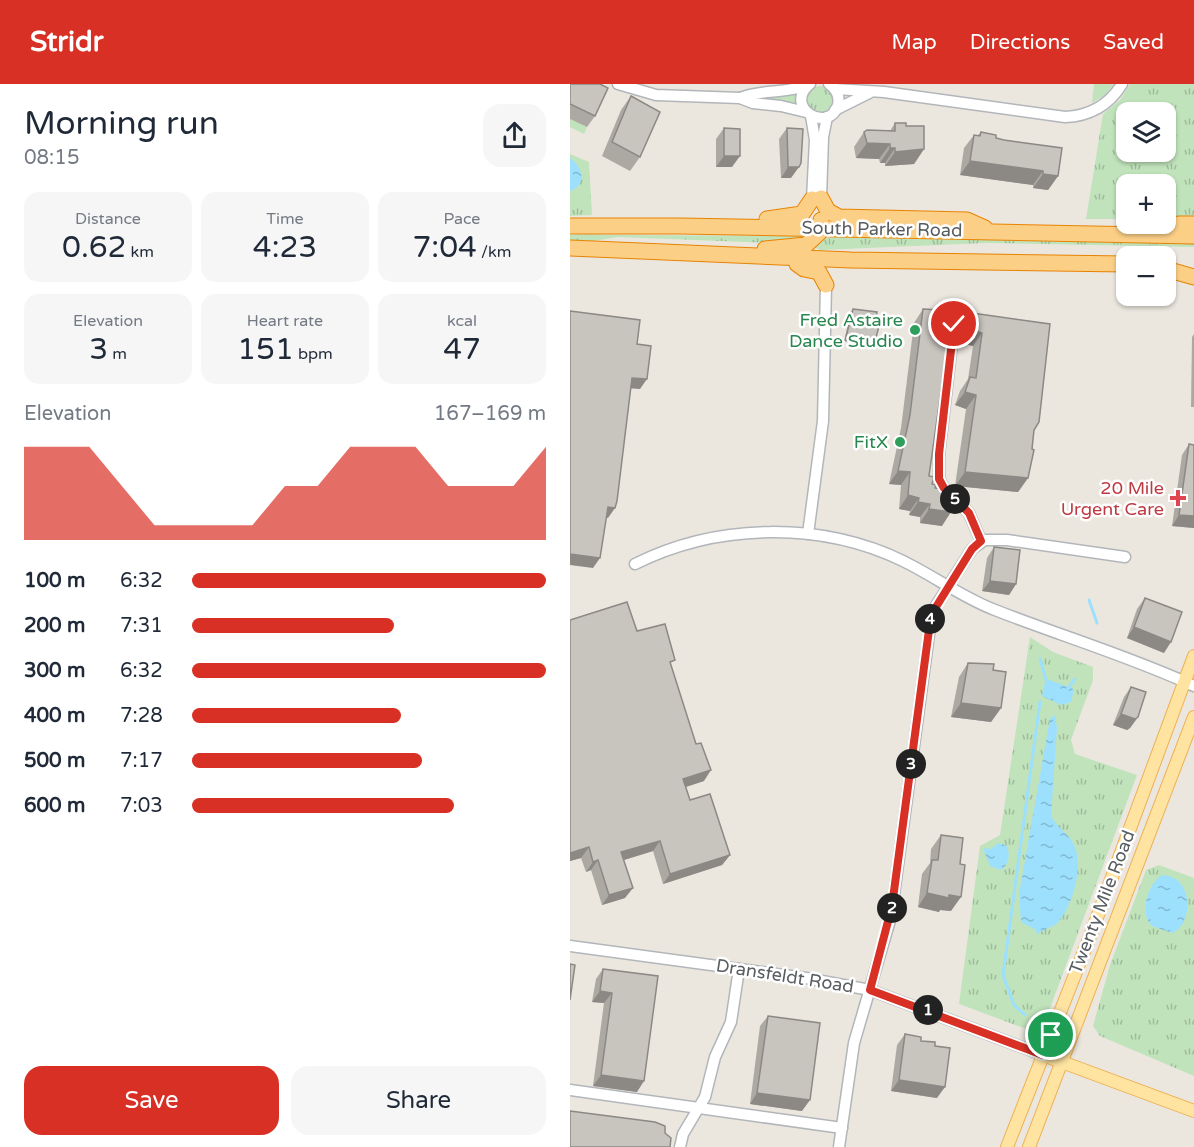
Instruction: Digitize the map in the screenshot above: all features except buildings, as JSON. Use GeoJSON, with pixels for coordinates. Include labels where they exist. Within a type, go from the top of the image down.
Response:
{"type":"FeatureCollection","features":[{"type":"Feature","properties":{"kind":"highway"},"geometry":{"type":"LineString","coordinates":[[681,226],[797,216],[807,210],[817,198]]}},
{"type":"Feature","properties":{"kind":"highway"},"geometry":{"type":"LineString","coordinates":[[702,253],[800,246],[811,243],[821,228],[817,198]]}},
{"type":"Feature","properties":{"kind":"highway"},"geometry":{"type":"LineString","coordinates":[[817,198],[828,211],[839,217],[967,220],[994,231]]}},
{"type":"Feature","properties":{"kind":"highway"},"geometry":{"type":"LineString","coordinates":[[1163,235],[1179,224],[1194,224]]}},
{"type":"Feature","properties":{"kind":"highway","name":"South Parker Road"},"geometry":{"type":"LineString","coordinates":[[570,226],[821,228],[1194,236]]}},
{"type":"Feature","properties":{"kind":"highway","name":"South Parker Road"},"geometry":{"type":"LineString","coordinates":[[570,248],[851,260],[1116,264]]}},
{"type":"Feature","properties":{"kind":"highway"},"geometry":{"type":"LineString","coordinates":[[790,258],[804,269],[819,272],[826,285]]}},
{"type":"Feature","properties":{"kind":"highway"},"geometry":{"type":"LineString","coordinates":[[826,285],[831,276],[844,269],[851,260]]}},
{"type":"Feature","properties":{"kind":"highway"},"geometry":{"type":"LineString","coordinates":[[1176,266],[1194,265]]}},
{"type":"Feature","properties":{"kind":"highway"},"geometry":{"type":"LineString","coordinates":[[1176,271],[1194,277]]}},
{"type":"Feature","properties":{"kind":"main road","name":"Twenty Mile Road"},"geometry":{"type":"LineString","coordinates":[[1007,1147],[1189,684],[1194,656]]}},
{"type":"Feature","properties":{"kind":"main road","name":"Twenty Mile Road"},"geometry":{"type":"LineString","coordinates":[[1029,1147],[1194,717]]}},
{"type":"Feature","properties":{"kind":"main road","name":"Dransfeldt Road"},"geometry":{"type":"LineString","coordinates":[[1043,1055],[1194,1111]]}},
{"type":"Feature","properties":{"kind":"street"},"geometry":{"type":"LineString","coordinates":[[618,84],[656,95],[740,98],[753,103],[781,106],[808,114],[831,113],[870,93]]}},
{"type":"Feature","properties":{"kind":"street"},"geometry":{"type":"LineString","coordinates":[[832,87],[1065,117],[1082,115],[1101,106],[1122,84]]}},
{"type":"Feature","properties":{"kind":"street"},"geometry":{"type":"LineString","coordinates":[[740,98],[752,93],[778,93],[809,85]]}},
{"type":"Feature","properties":{"kind":"street"},"geometry":{"type":"LineString","coordinates":[[809,85],[801,98],[815,140],[817,198]]}},
{"type":"Feature","properties":{"kind":"street"},"geometry":{"type":"LineString","coordinates":[[817,198],[823,137],[838,100],[832,87]]}},
{"type":"Feature","properties":{"kind":"street"},"geometry":{"type":"LineString","coordinates":[[808,534],[823,421],[826,285]]}},
{"type":"Feature","properties":{"kind":"street"},"geometry":{"type":"LineString","coordinates":[[956,314],[939,454],[939,479],[944,488],[969,513],[981,541]]}},
{"type":"Feature","properties":{"kind":"street"},"geometry":{"type":"LineString","coordinates":[[635,564],[676,548],[725,536],[762,533],[808,534],[847,541],[880,551],[992,609],[1189,684]]}},
{"type":"Feature","properties":{"kind":"street"},"geometry":{"type":"LineString","coordinates":[[839,1147],[853,1051],[892,906],[931,615],[972,549],[981,541],[1007,540],[1125,557]]}},
{"type":"Feature","properties":{"kind":"street","name":"Dransfeldt Road"},"geometry":{"type":"LineString","coordinates":[[570,946],[870,990],[1043,1055]]}},
{"type":"Feature","properties":{"kind":"street"},"geometry":{"type":"LineString","coordinates":[[680,1147],[683,1134],[698,1108],[732,1018],[739,969]]}},
{"type":"Feature","properties":{"kind":"street"},"geometry":{"type":"LineString","coordinates":[[570,1090],[842,1128]]}},
{"type":"Feature","properties":{"kind":"green space"},"geometry":{"type":"Polygon","coordinates":[[[1094,84],[1114,84],[1105,95],[1092,103],[1094,84]]]}},
{"type":"Feature","properties":{"kind":"green space"},"geometry":{"type":"Polygon","coordinates":[[[1130,84],[1194,84],[1194,221],[1176,220],[1176,174],[1116,174],[1116,219],[1086,219],[1103,114],[1116,103],[1116,162],[1176,162],[1176,102],[1118,102],[1130,84]]]}},
{"type":"Feature","properties":{"kind":"green space"},"geometry":{"type":"Polygon","coordinates":[[[820,86],[830,90],[834,100],[830,110],[820,114],[810,110],[806,100],[810,90],[820,86]]]}},
{"type":"Feature","properties":{"kind":"green space"},"geometry":{"type":"Polygon","coordinates":[[[798,93],[798,105],[769,102],[768,98],[798,93]]]}},
{"type":"Feature","properties":{"kind":"green space"},"geometry":{"type":"Polygon","coordinates":[[[570,119],[587,127],[584,134],[570,127],[570,119]]]}},
{"type":"Feature","properties":{"kind":"green space"},"geometry":{"type":"Polygon","coordinates":[[[570,154],[589,162],[592,215],[570,216],[570,154]]]}},
{"type":"Feature","properties":{"kind":"green space"},"geometry":{"type":"Polygon","coordinates":[[[570,235],[807,236],[796,244],[618,237],[594,241],[570,240],[570,235]]]}},
{"type":"Feature","properties":{"kind":"green space"},"geometry":{"type":"Polygon","coordinates":[[[831,237],[1194,244],[1194,247],[986,243],[820,250],[814,247],[820,240],[831,237]]]}},
{"type":"Feature","properties":{"kind":"green space"},"geometry":{"type":"Polygon","coordinates":[[[1030,637],[1053,652],[1093,667],[1093,680],[1071,740],[1075,754],[1137,775],[1040,1030],[1036,1027],[1029,1030],[959,1004],[980,846],[1000,835],[1030,637]]]}},
{"type":"Feature","properties":{"kind":"green space"},"geometry":{"type":"Polygon","coordinates":[[[1159,865],[1194,878],[1194,1076],[1100,1036],[1093,1026],[1110,965],[1146,870],[1159,865]]]}},
{"type":"Feature","properties":{"kind":"water"},"geometry":{"type":"Polygon","coordinates":[[[570,158],[580,170],[581,180],[576,188],[570,191],[570,158]]]}},
{"type":"Feature","properties":{"kind":"water"},"geometry":{"type":"Polygon","coordinates":[[[1049,680],[1074,689],[1071,702],[1061,705],[1042,696],[1045,682],[1049,680]]]}},
{"type":"Feature","properties":{"kind":"water"},"geometry":{"type":"Polygon","coordinates":[[[1055,715],[1057,728],[1051,816],[1072,841],[1076,850],[1078,870],[1070,903],[1060,920],[1037,935],[1036,930],[1021,922],[1019,894],[1050,719],[1055,715]]]}},
{"type":"Feature","properties":{"kind":"water"},"geometry":{"type":"Polygon","coordinates":[[[998,843],[1006,845],[1008,852],[1007,862],[1001,870],[990,866],[983,848],[991,849],[998,843]]]}},
{"type":"Feature","properties":{"kind":"water"},"geometry":{"type":"Polygon","coordinates":[[[1162,875],[1173,877],[1180,883],[1187,901],[1184,920],[1172,933],[1152,926],[1146,914],[1146,899],[1152,885],[1162,875]]]}},
{"type":"Feature","properties":{"kind":"waterway"},"geometry":{"type":"LineString","coordinates":[[1089,600],[1097,623]]}},
{"type":"Feature","properties":{"kind":"waterway"},"geometry":{"type":"LineString","coordinates":[[1040,659],[1047,683]]}},
{"type":"Feature","properties":{"kind":"waterway"},"geometry":{"type":"LineString","coordinates":[[1067,690],[1075,679]]}},
{"type":"Feature","properties":{"kind":"waterway"},"geometry":{"type":"LineString","coordinates":[[1025,1015],[1014,1005],[1003,975],[1040,702]]}},
{"type":"Feature","properties":{"kind":"place","name":"Fred Astaire Dance Studio"},"geometry":{"type":"Point","coordinates":[915,330]}},
{"type":"Feature","properties":{"kind":"place","name":"FitX"},"geometry":{"type":"Point","coordinates":[900,442]}},
{"type":"Feature","properties":{"kind":"place","name":"20 Mile Urgent Care"},"geometry":{"type":"Point","coordinates":[1178,498]}},
{"type":"Feature","properties":{"kind":"route"},"geometry":{"type":"LineString","coordinates":[[954,324],[939,454],[939,479],[944,488],[969,513],[981,541],[972,549],[931,615],[892,906],[888,929],[870,990],[1043,1055],[1051,1035]]}}]}
